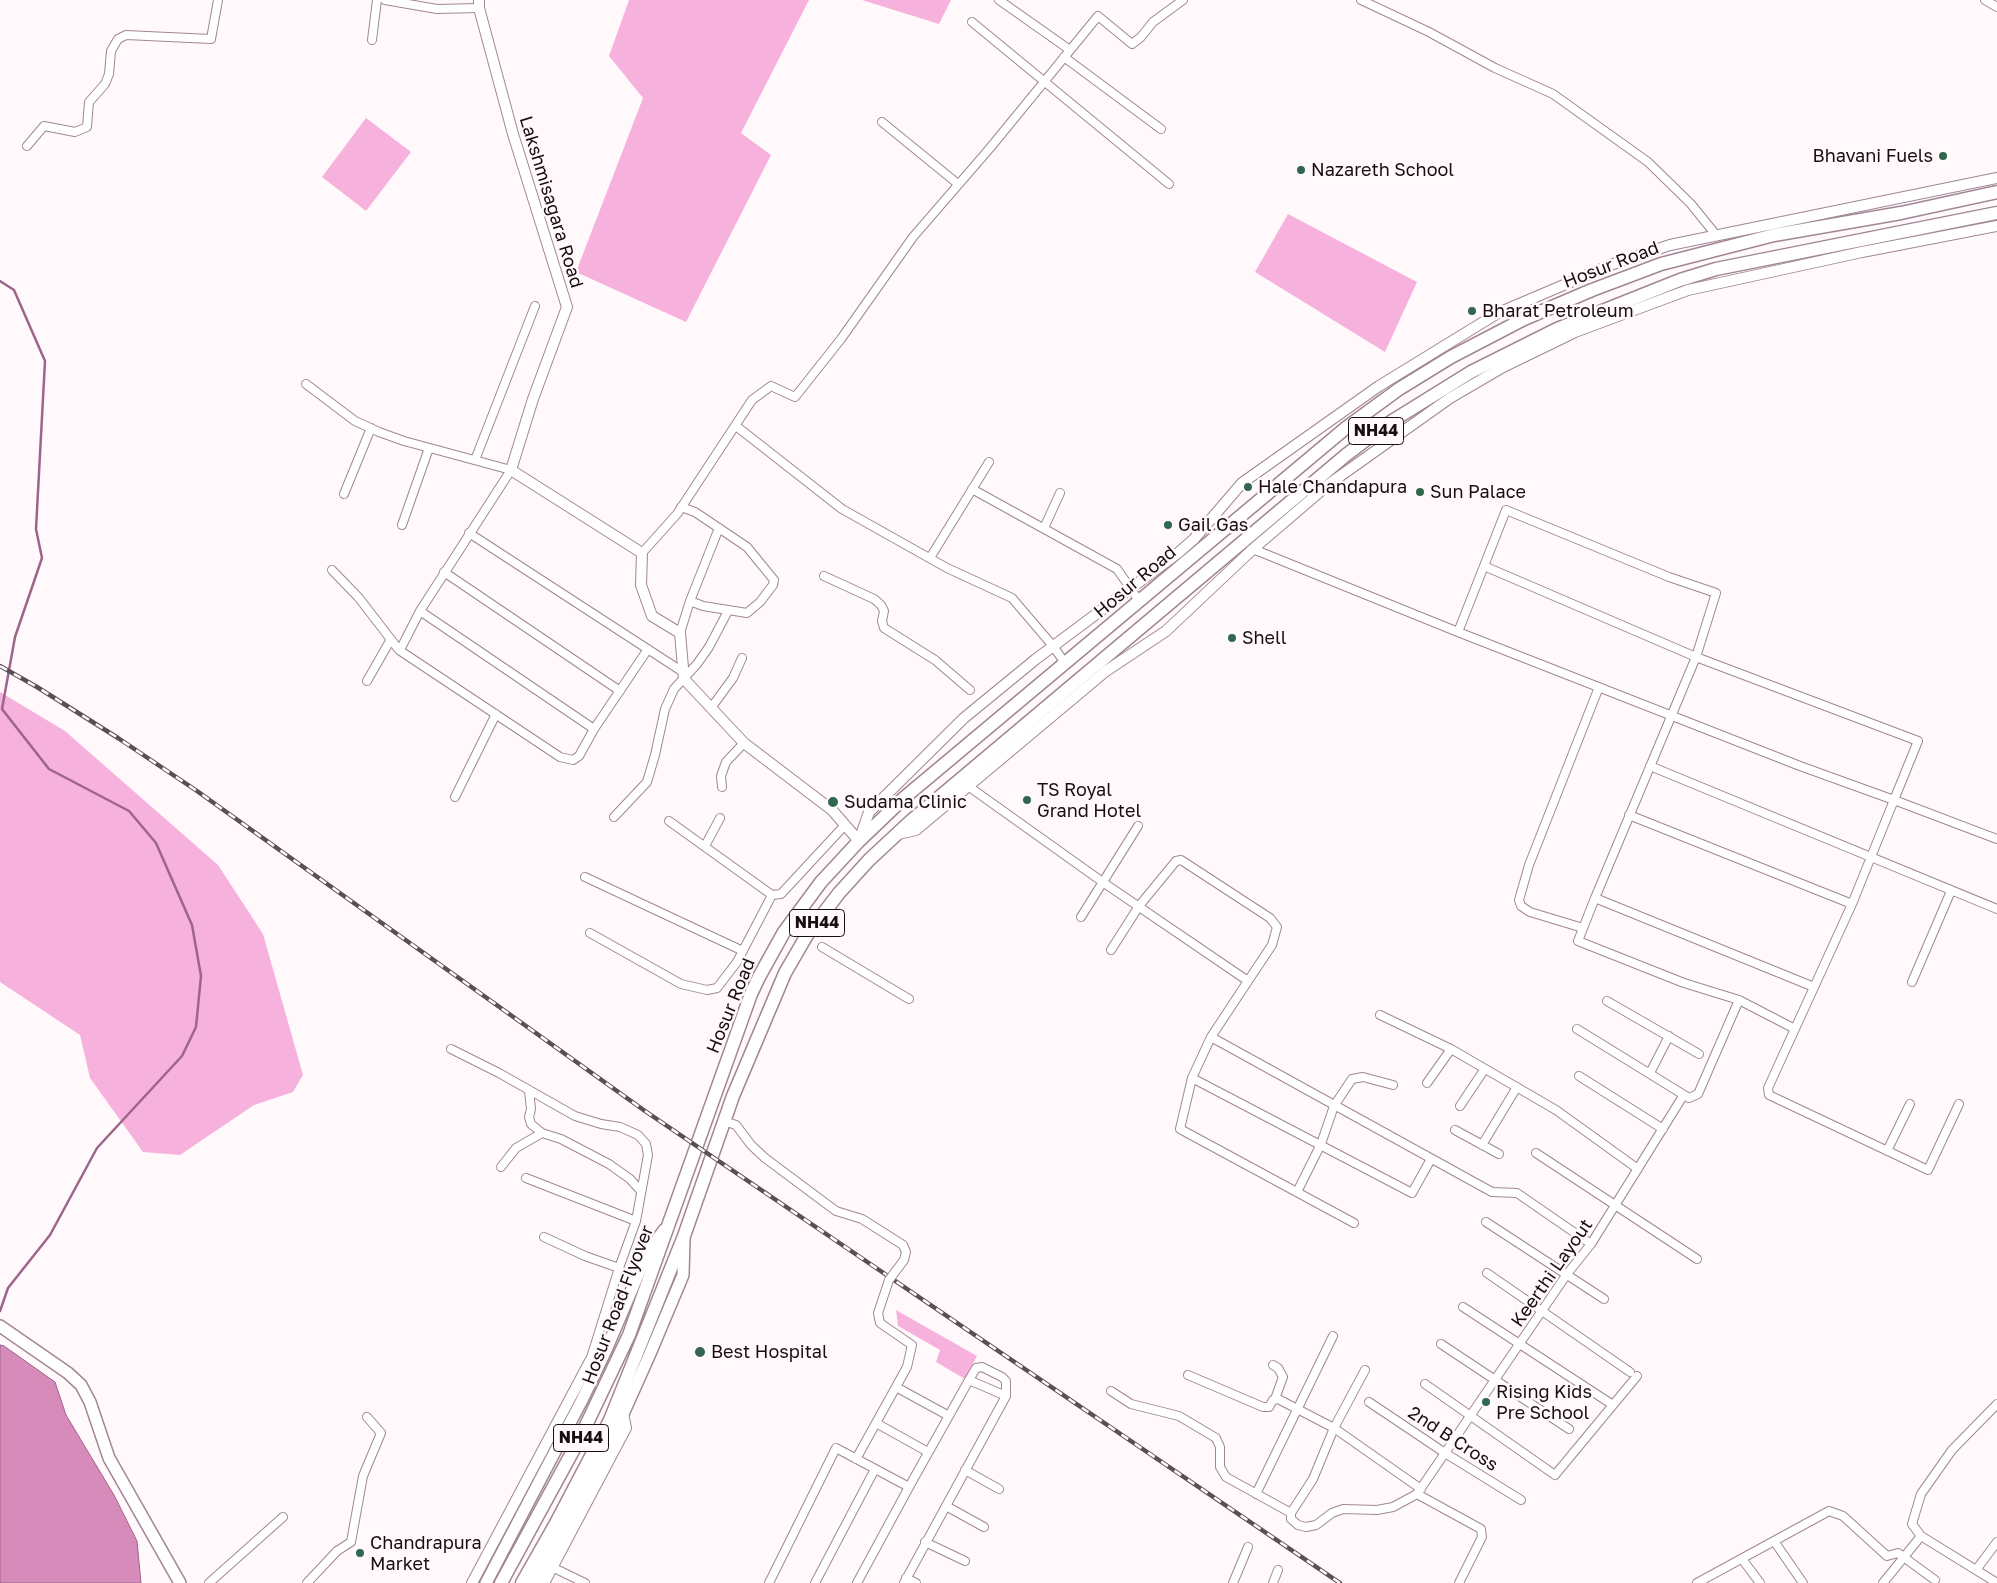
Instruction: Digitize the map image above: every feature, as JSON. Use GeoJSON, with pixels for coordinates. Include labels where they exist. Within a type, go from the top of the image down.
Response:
{"type":"FeatureCollection","features":[{"type":"Feature","properties":{"kind":"highway","name":"Hosur Road"},"geometry":{"type":"LineString","coordinates":[[668,1224],[755,985],[784,932],[799,910],[859,841],[905,798],[1370,409],[1450,357],[1524,319],[1628,275],[1698,253],[1774,235],[1901,213],[1997,192]]}},
{"type":"Feature","properties":{"kind":"highway","name":"Hosur Road"},"geometry":{"type":"LineString","coordinates":[[684,1236],[724,1121],[776,992],[807,935],[839,893],[898,834],[957,781],[1346,455],[1384,426],[1471,372],[1596,312],[1649,290],[1707,272],[1997,213]]}},
{"type":"Feature","properties":{"kind":"highway","name":"Hosur Road Flyover"},"geometry":{"type":"LineString","coordinates":[[501,1583],[602,1396],[647,1288],[668,1224]]}},
{"type":"Feature","properties":{"kind":"highway","name":"Hosur Road Flyover"},"geometry":{"type":"LineString","coordinates":[[522,1583],[610,1420],[684,1236]]}},
{"type":"Feature","properties":{"kind":"main road"},"geometry":{"type":"LineString","coordinates":[[486,1583],[606,1350],[647,1254],[668,1224]]}},
{"type":"Feature","properties":{"kind":"main road"},"geometry":{"type":"LineString","coordinates":[[533,1583],[566,1524],[623,1413],[683,1275],[684,1236]]}},
{"type":"Feature","properties":{"kind":"main road"},"geometry":{"type":"LineString","coordinates":[[0,1326],[68,1373],[81,1385],[90,1402],[109,1458],[180,1583]]}},
{"type":"Feature","properties":{"kind":"street"},"geometry":{"type":"LineString","coordinates":[[27,146],[44,126],[75,132],[88,127],[90,102],[105,84],[109,74],[111,51],[118,39],[126,35],[212,39],[218,0]]}},
{"type":"Feature","properties":{"kind":"street"},"geometry":{"type":"LineString","coordinates":[[372,40],[377,0]]}},
{"type":"Feature","properties":{"kind":"street"},"geometry":{"type":"LineString","coordinates":[[385,0],[437,9],[479,4]]}},
{"type":"Feature","properties":{"kind":"street"},"geometry":{"type":"LineString","coordinates":[[999,0],[1070,50]]}},
{"type":"Feature","properties":{"kind":"street"},"geometry":{"type":"LineString","coordinates":[[680,633],[652,616],[641,585],[642,553],[681,507],[752,400],[771,386],[796,397],[841,339],[913,237],[1045,82],[1098,16],[1132,44],[1141,37],[1153,22],[1183,0]]}},
{"type":"Feature","properties":{"kind":"street"},"geometry":{"type":"LineString","coordinates":[[1361,0],[1429,32],[1495,68],[1554,94],[1648,162],[1691,204],[1716,235]]}},
{"type":"Feature","properties":{"kind":"street"},"geometry":{"type":"LineString","coordinates":[[1985,0],[1997,7]]}},
{"type":"Feature","properties":{"kind":"street","name":"Lakshmisagara Road"},"geometry":{"type":"LineString","coordinates":[[479,4],[512,134],[567,307],[533,399],[511,470]]}},
{"type":"Feature","properties":{"kind":"street"},"geometry":{"type":"LineString","coordinates":[[972,22],[1169,184]]}},
{"type":"Feature","properties":{"kind":"street"},"geometry":{"type":"LineString","coordinates":[[1064,58],[1162,129]]}},
{"type":"Feature","properties":{"kind":"street"},"geometry":{"type":"LineString","coordinates":[[882,122],[958,184]]}},
{"type":"Feature","properties":{"kind":"street"},"geometry":{"type":"LineString","coordinates":[[469,533],[648,649],[683,676],[744,743],[832,810],[859,841],[869,812],[964,718],[1053,646],[1194,539],[1242,483],[1379,386],[1491,318],[1613,264],[1670,245],[1997,178]]}},
{"type":"Feature","properties":{"kind":"street"},"geometry":{"type":"LineString","coordinates":[[898,834],[916,830],[1106,671],[1166,630],[1253,549],[1330,484],[1450,398],[1503,367],[1575,332],[1688,290],[1862,252],[1997,226]]}},
{"type":"Feature","properties":{"kind":"street"},"geometry":{"type":"LineString","coordinates":[[474,460],[535,306]]}},
{"type":"Feature","properties":{"kind":"street"},"geometry":{"type":"LineString","coordinates":[[306,384],[355,421],[371,428],[404,441],[511,470],[642,553]]}},
{"type":"Feature","properties":{"kind":"street"},"geometry":{"type":"LineString","coordinates":[[736,426],[842,509],[930,558],[1012,598],[1053,646],[1065,664]]}},
{"type":"Feature","properties":{"kind":"street"},"geometry":{"type":"LineString","coordinates":[[344,494],[371,428]]}},
{"type":"Feature","properties":{"kind":"street"},"geometry":{"type":"LineString","coordinates":[[402,525],[429,448]]}},
{"type":"Feature","properties":{"kind":"street"},"geometry":{"type":"LineString","coordinates":[[930,558],[989,462]]}},
{"type":"Feature","properties":{"kind":"street"},"geometry":{"type":"LineString","coordinates":[[400,650],[420,611],[444,572],[511,470]]}},
{"type":"Feature","properties":{"kind":"street"},"geometry":{"type":"LineString","coordinates":[[972,489],[1117,569],[1140,602]]}},
{"type":"Feature","properties":{"kind":"street"},"geometry":{"type":"LineString","coordinates":[[1044,528],[1060,493]]}},
{"type":"Feature","properties":{"kind":"street"},"geometry":{"type":"LineString","coordinates":[[681,507],[695,512],[751,550],[756,560],[774,580],[773,585],[753,610],[747,613],[728,611],[690,600]]}},
{"type":"Feature","properties":{"kind":"street"},"geometry":{"type":"LineString","coordinates":[[1458,632],[1506,510],[1669,577],[1716,593],[1696,657],[1578,941],[1684,983],[1739,1000],[1795,1030]]}},
{"type":"Feature","properties":{"kind":"street"},"geometry":{"type":"LineString","coordinates":[[683,676],[680,633],[690,600],[720,528]]}},
{"type":"Feature","properties":{"kind":"street"},"geometry":{"type":"LineString","coordinates":[[1253,549],[1458,632],[1800,766],[1997,839]]}},
{"type":"Feature","properties":{"kind":"street"},"geometry":{"type":"LineString","coordinates":[[1484,566],[1696,657],[1918,741],[1852,904],[1768,1088],[1769,1095],[1928,1170],[1959,1104]]}},
{"type":"Feature","properties":{"kind":"street"},"geometry":{"type":"LineString","coordinates":[[332,570],[358,598],[400,650],[560,757],[573,760],[579,756],[594,729],[648,649]]}},
{"type":"Feature","properties":{"kind":"street"},"geometry":{"type":"LineString","coordinates":[[444,572],[620,691]]}},
{"type":"Feature","properties":{"kind":"street"},"geometry":{"type":"LineString","coordinates":[[824,576],[874,599],[881,605],[884,611],[882,621],[884,628],[935,660],[970,690]]}},
{"type":"Feature","properties":{"kind":"street"},"geometry":{"type":"LineString","coordinates":[[420,611],[594,729]]}},
{"type":"Feature","properties":{"kind":"street"},"geometry":{"type":"LineString","coordinates":[[614,817],[647,782],[656,755],[665,709],[674,689],[709,647],[728,611]]}},
{"type":"Feature","properties":{"kind":"street"},"geometry":{"type":"LineString","coordinates":[[367,681],[391,639]]}},
{"type":"Feature","properties":{"kind":"street"},"geometry":{"type":"LineString","coordinates":[[711,708],[733,678],[742,658]]}},
{"type":"Feature","properties":{"kind":"street"},"geometry":{"type":"LineString","coordinates":[[1584,928],[1530,912],[1521,906],[1519,900],[1529,865],[1599,687]]}},
{"type":"Feature","properties":{"kind":"street"},"geometry":{"type":"LineString","coordinates":[[455,797],[496,714]]}},
{"type":"Feature","properties":{"kind":"street"},"geometry":{"type":"LineString","coordinates":[[722,787],[721,776],[726,762],[744,743]]}},
{"type":"Feature","properties":{"kind":"street"},"geometry":{"type":"LineString","coordinates":[[1650,766],[1997,909]]}},
{"type":"Feature","properties":{"kind":"street"},"geometry":{"type":"LineString","coordinates":[[968,786],[1104,883],[1248,981]]}},
{"type":"Feature","properties":{"kind":"street"},"geometry":{"type":"LineString","coordinates":[[1629,815],[1852,904]]}},
{"type":"Feature","properties":{"kind":"street"},"geometry":{"type":"LineString","coordinates":[[705,846],[720,818]]}},
{"type":"Feature","properties":{"kind":"street"},"geometry":{"type":"LineString","coordinates":[[669,822],[772,895],[781,894],[845,825]]}},
{"type":"Feature","properties":{"kind":"street"},"geometry":{"type":"LineString","coordinates":[[1081,917],[1138,826]]}},
{"type":"Feature","properties":{"kind":"street"},"geometry":{"type":"LineString","coordinates":[[1111,950],[1139,906],[1176,861],[1181,860],[1270,918],[1277,927],[1276,934],[1211,1037],[1192,1078],[1180,1128],[1354,1223]]}},
{"type":"Feature","properties":{"kind":"street"},"geometry":{"type":"LineString","coordinates":[[585,877],[743,952]]}},
{"type":"Feature","properties":{"kind":"street"},"geometry":{"type":"LineString","coordinates":[[1912,982],[1951,890]]}},
{"type":"Feature","properties":{"kind":"street"},"geometry":{"type":"LineString","coordinates":[[590,933],[681,984],[708,990],[718,988],[743,952],[772,895]]}},
{"type":"Feature","properties":{"kind":"street"},"geometry":{"type":"LineString","coordinates":[[1595,898],[1814,987]]}},
{"type":"Feature","properties":{"kind":"street"},"geometry":{"type":"LineString","coordinates":[[822,947],[910,999]]}},
{"type":"Feature","properties":{"kind":"street"},"geometry":{"type":"LineString","coordinates":[[1577,1029],[1688,1098],[1698,1094],[1739,1000]]}},
{"type":"Feature","properties":{"kind":"street"},"geometry":{"type":"LineString","coordinates":[[1607,1001],[1699,1054]]}},
{"type":"Feature","properties":{"kind":"street"},"geometry":{"type":"LineString","coordinates":[[1380,1015],[1451,1049],[1484,1070],[1556,1110],[1638,1169]]}},
{"type":"Feature","properties":{"kind":"street"},"geometry":{"type":"LineString","coordinates":[[1650,1073],[1669,1036]]}},
{"type":"Feature","properties":{"kind":"street"},"geometry":{"type":"LineString","coordinates":[[1211,1037],[1492,1192],[1517,1193],[1591,1244]]}},
{"type":"Feature","properties":{"kind":"street"},"geometry":{"type":"LineString","coordinates":[[451,1049],[499,1073],[529,1092],[574,1116],[601,1124],[620,1127],[638,1135],[646,1144],[648,1154],[636,1222],[619,1268],[590,1362],[472,1583]]}},
{"type":"Feature","properties":{"kind":"street"},"geometry":{"type":"LineString","coordinates":[[1427,1083],[1451,1049]]}},
{"type":"Feature","properties":{"kind":"street"},"geometry":{"type":"LineString","coordinates":[[1460,1106],[1484,1070]]}},
{"type":"Feature","properties":{"kind":"street"},"geometry":{"type":"LineString","coordinates":[[1579,1076],[1663,1129]]}},
{"type":"Feature","properties":{"kind":"street"},"geometry":{"type":"LineString","coordinates":[[1192,1078],[1412,1193],[1430,1159]]}},
{"type":"Feature","properties":{"kind":"street"},"geometry":{"type":"LineString","coordinates":[[1297,1192],[1321,1144],[1334,1106],[1352,1080],[1363,1078],[1393,1085]]}},
{"type":"Feature","properties":{"kind":"street"},"geometry":{"type":"LineString","coordinates":[[1482,1144],[1517,1088]]}},
{"type":"Feature","properties":{"kind":"street"},"geometry":{"type":"LineString","coordinates":[[529,1092],[531,1108],[529,1117],[532,1124],[542,1132],[561,1139],[609,1164],[630,1179],[641,1191]]}},
{"type":"Feature","properties":{"kind":"street","name":"Keerthi Layout"},"geometry":{"type":"LineString","coordinates":[[1419,1492],[1521,1345],[1567,1274],[1591,1244],[1683,1096]]}},
{"type":"Feature","properties":{"kind":"street"},"geometry":{"type":"LineString","coordinates":[[1887,1151],[1910,1104]]}},
{"type":"Feature","properties":{"kind":"street"},"geometry":{"type":"LineString","coordinates":[[724,1121],[736,1124],[751,1145],[765,1158],[836,1211],[862,1219],[903,1245],[906,1252],[904,1260],[888,1280],[878,1313],[880,1323],[912,1344],[906,1367],[896,1388],[856,1459]]}},
{"type":"Feature","properties":{"kind":"street"},"geometry":{"type":"LineString","coordinates":[[1455,1130],[1499,1154]]}},
{"type":"Feature","properties":{"kind":"street"},"geometry":{"type":"LineString","coordinates":[[501,1167],[516,1148],[542,1132]]}},
{"type":"Feature","properties":{"kind":"street"},"geometry":{"type":"LineString","coordinates":[[1536,1153],[1615,1207],[1697,1259]]}},
{"type":"Feature","properties":{"kind":"street"},"geometry":{"type":"LineString","coordinates":[[526,1178],[636,1222]]}},
{"type":"Feature","properties":{"kind":"street"},"geometry":{"type":"LineString","coordinates":[[1486,1222],[1604,1299]]}},
{"type":"Feature","properties":{"kind":"street"},"geometry":{"type":"LineString","coordinates":[[544,1238],[584,1256],[619,1268]]}},
{"type":"Feature","properties":{"kind":"street"},"geometry":{"type":"LineString","coordinates":[[1425,1384],[1555,1475],[1613,1405],[1633,1374],[1487,1272]]}},
{"type":"Feature","properties":{"kind":"street"},"geometry":{"type":"LineString","coordinates":[[1463,1307],[1613,1405]]}},
{"type":"Feature","properties":{"kind":"street"},"geometry":{"type":"LineString","coordinates":[[1256,1494],[1333,1336]]}},
{"type":"Feature","properties":{"kind":"street"},"geometry":{"type":"LineString","coordinates":[[1441,1344],[1569,1429]]}},
{"type":"Feature","properties":{"kind":"street"},"geometry":{"type":"LineString","coordinates":[[590,1362],[606,1350]]}},
{"type":"Feature","properties":{"kind":"street"},"geometry":{"type":"LineString","coordinates":[[1188,1375],[1266,1408],[1275,1399],[1283,1377],[1278,1368],[1273,1365]]}},
{"type":"Feature","properties":{"kind":"street"},"geometry":{"type":"LineString","coordinates":[[857,1583],[969,1380],[976,1368],[982,1367],[1006,1381],[1006,1396],[905,1580],[916,1583]]}},
{"type":"Feature","properties":{"kind":"street"},"geometry":{"type":"LineString","coordinates":[[1364,1370],[1334,1428],[1313,1479],[1291,1513],[1291,1519],[1298,1525],[1306,1527],[1316,1525],[1332,1513],[1343,1509],[1377,1510],[1393,1507],[1419,1492]]}},
{"type":"Feature","properties":{"kind":"street"},"geometry":{"type":"LineString","coordinates":[[969,1380],[1006,1396]]}},
{"type":"Feature","properties":{"kind":"street"},"geometry":{"type":"LineString","coordinates":[[896,1388],[949,1416]]}},
{"type":"Feature","properties":{"kind":"street"},"geometry":{"type":"LineString","coordinates":[[1111,1391],[1131,1404],[1179,1416],[1216,1438],[1220,1447],[1220,1467],[1226,1477],[1291,1513]]}},
{"type":"Feature","properties":{"kind":"street"},"geometry":{"type":"LineString","coordinates":[[1275,1399],[1299,1409],[1334,1428],[1419,1492],[1481,1529],[1482,1537],[1459,1583]]}},
{"type":"Feature","properties":{"kind":"street","name":"2nd B Cross"},"geometry":{"type":"LineString","coordinates":[[1369,1402],[1445,1453],[1521,1500]]}},
{"type":"Feature","properties":{"kind":"street"},"geometry":{"type":"LineString","coordinates":[[1997,1404],[1952,1450],[1921,1494],[1912,1524],[1921,1536],[1997,1583]]}},
{"type":"Feature","properties":{"kind":"street"},"geometry":{"type":"LineString","coordinates":[[544,1583],[626,1428],[623,1413]]}},
{"type":"Feature","properties":{"kind":"street"},"geometry":{"type":"LineString","coordinates":[[307,1583],[337,1551],[351,1542],[363,1476],[381,1433],[367,1417]]}},
{"type":"Feature","properties":{"kind":"street"},"geometry":{"type":"LineString","coordinates":[[876,1423],[928,1452]]}},
{"type":"Feature","properties":{"kind":"street"},"geometry":{"type":"LineString","coordinates":[[769,1583],[836,1448],[909,1487]]}},
{"type":"Feature","properties":{"kind":"street"},"geometry":{"type":"LineString","coordinates":[[815,1583],[875,1469]]}},
{"type":"Feature","properties":{"kind":"street"},"geometry":{"type":"LineString","coordinates":[[965,1470],[999,1489]]}},
{"type":"Feature","properties":{"kind":"street"},"geometry":{"type":"LineString","coordinates":[[946,1506],[984,1527]]}},
{"type":"Feature","properties":{"kind":"street"},"geometry":{"type":"LineString","coordinates":[[1697,1583],[1829,1511],[1843,1516],[1887,1556],[1894,1552],[1935,1580]]}},
{"type":"Feature","properties":{"kind":"street"},"geometry":{"type":"LineString","coordinates":[[209,1583],[283,1517]]}},
{"type":"Feature","properties":{"kind":"street"},"geometry":{"type":"LineString","coordinates":[[1882,1583],[1921,1536]]}},
{"type":"Feature","properties":{"kind":"street"},"geometry":{"type":"LineString","coordinates":[[1774,1541],[1804,1583]]}},
{"type":"Feature","properties":{"kind":"street"},"geometry":{"type":"LineString","coordinates":[[925,1542],[965,1561]]}},
{"type":"Feature","properties":{"kind":"street"},"geometry":{"type":"LineString","coordinates":[[1976,1570],[1997,1542]]}},
{"type":"Feature","properties":{"kind":"street"},"geometry":{"type":"LineString","coordinates":[[1233,1583],[1248,1546]]}},
{"type":"Feature","properties":{"kind":"street"},"geometry":{"type":"LineString","coordinates":[[1742,1559],[1760,1583]]}},
{"type":"Feature","properties":{"kind":"street"},"geometry":{"type":"LineString","coordinates":[[552,1567],[585,1583]]}},
{"type":"Feature","properties":{"kind":"street"},"geometry":{"type":"LineString","coordinates":[[1273,1583],[1278,1570]]}},
{"type":"Feature","properties":{"kind":"shaded area"},"geometry":{"type":"Polygon","coordinates":[[[629,0],[809,0],[741,133],[771,155],[686,322],[576,272],[643,98],[609,56],[629,0]]]}},
{"type":"Feature","properties":{"kind":"shaded area"},"geometry":{"type":"Polygon","coordinates":[[[862,0],[951,0],[939,24],[862,0]]]}},
{"type":"Feature","properties":{"kind":"shaded area"},"geometry":{"type":"Polygon","coordinates":[[[366,118],[411,152],[366,211],[322,177],[366,118]]]}},
{"type":"Feature","properties":{"kind":"shaded area"},"geometry":{"type":"Polygon","coordinates":[[[1288,214],[1417,282],[1385,352],[1255,272],[1288,214]]]}},
{"type":"Feature","properties":{"kind":"shaded area"},"geometry":{"type":"Polygon","coordinates":[[[0,692],[65,731],[218,865],[263,934],[303,1075],[293,1092],[254,1105],[180,1155],[143,1152],[90,1078],[80,1035],[0,982],[0,692]]]}},
{"type":"Feature","properties":{"kind":"shaded area"},"geometry":{"type":"Polygon","coordinates":[[[896,1310],[977,1356],[965,1379],[936,1362],[940,1350],[898,1326],[896,1310]]]}},
{"type":"Feature","properties":{"kind":"shaded area"},"geometry":{"type":"Polygon","coordinates":[[[0,1345],[55,1382],[66,1415],[114,1495],[137,1541],[141,1583],[0,1583],[0,1345]]]}},
{"type":"Feature","properties":{"kind":"waterway"},"geometry":{"type":"LineString","coordinates":[[0,281],[14,290],[45,361],[36,529],[42,558],[15,637],[2,709],[49,769],[129,811],[156,843],[192,925],[201,976],[196,1027],[182,1056],[97,1148],[50,1235],[8,1288],[0,1311]]}},
{"type":"Feature","properties":{"kind":"railway"},"geometry":{"type":"LineString","coordinates":[[0,666],[118,738],[197,791],[645,1111],[1340,1583]]}},
{"type":"Feature","properties":{"kind":"place","name":"Bhavani Fuels"},"geometry":{"type":"Point","coordinates":[1943,156]}},
{"type":"Feature","properties":{"kind":"place","name":"Nazareth School"},"geometry":{"type":"Point","coordinates":[1301,170]}},
{"type":"Feature","properties":{"kind":"place","name":"Bharat Petroleum"},"geometry":{"type":"Point","coordinates":[1472,311]}},
{"type":"Feature","properties":{"kind":"place","name":"Hale Chandapura"},"geometry":{"type":"Point","coordinates":[1248,487]}},
{"type":"Feature","properties":{"kind":"place","name":"Sun Palace"},"geometry":{"type":"Point","coordinates":[1420,492]}},
{"type":"Feature","properties":{"kind":"place","name":"Gail Gas"},"geometry":{"type":"Point","coordinates":[1168,525]}},
{"type":"Feature","properties":{"kind":"place","name":"Shell"},"geometry":{"type":"Point","coordinates":[1232,638]}},
{"type":"Feature","properties":{"kind":"place","name":"TS Royal Grand Hotel"},"geometry":{"type":"Point","coordinates":[1027,800]}},
{"type":"Feature","properties":{"kind":"place","name":"Sudama Clinic"},"geometry":{"type":"Point","coordinates":[833,802]}},
{"type":"Feature","properties":{"kind":"place","name":"Best Hospital"},"geometry":{"type":"Point","coordinates":[700,1352]}},
{"type":"Feature","properties":{"kind":"place","name":"Rising Kids Pre School"},"geometry":{"type":"Point","coordinates":[1486,1402]}},
{"type":"Feature","properties":{"kind":"place","name":"Chandrapura Market"},"geometry":{"type":"Point","coordinates":[360,1553]}}]}
